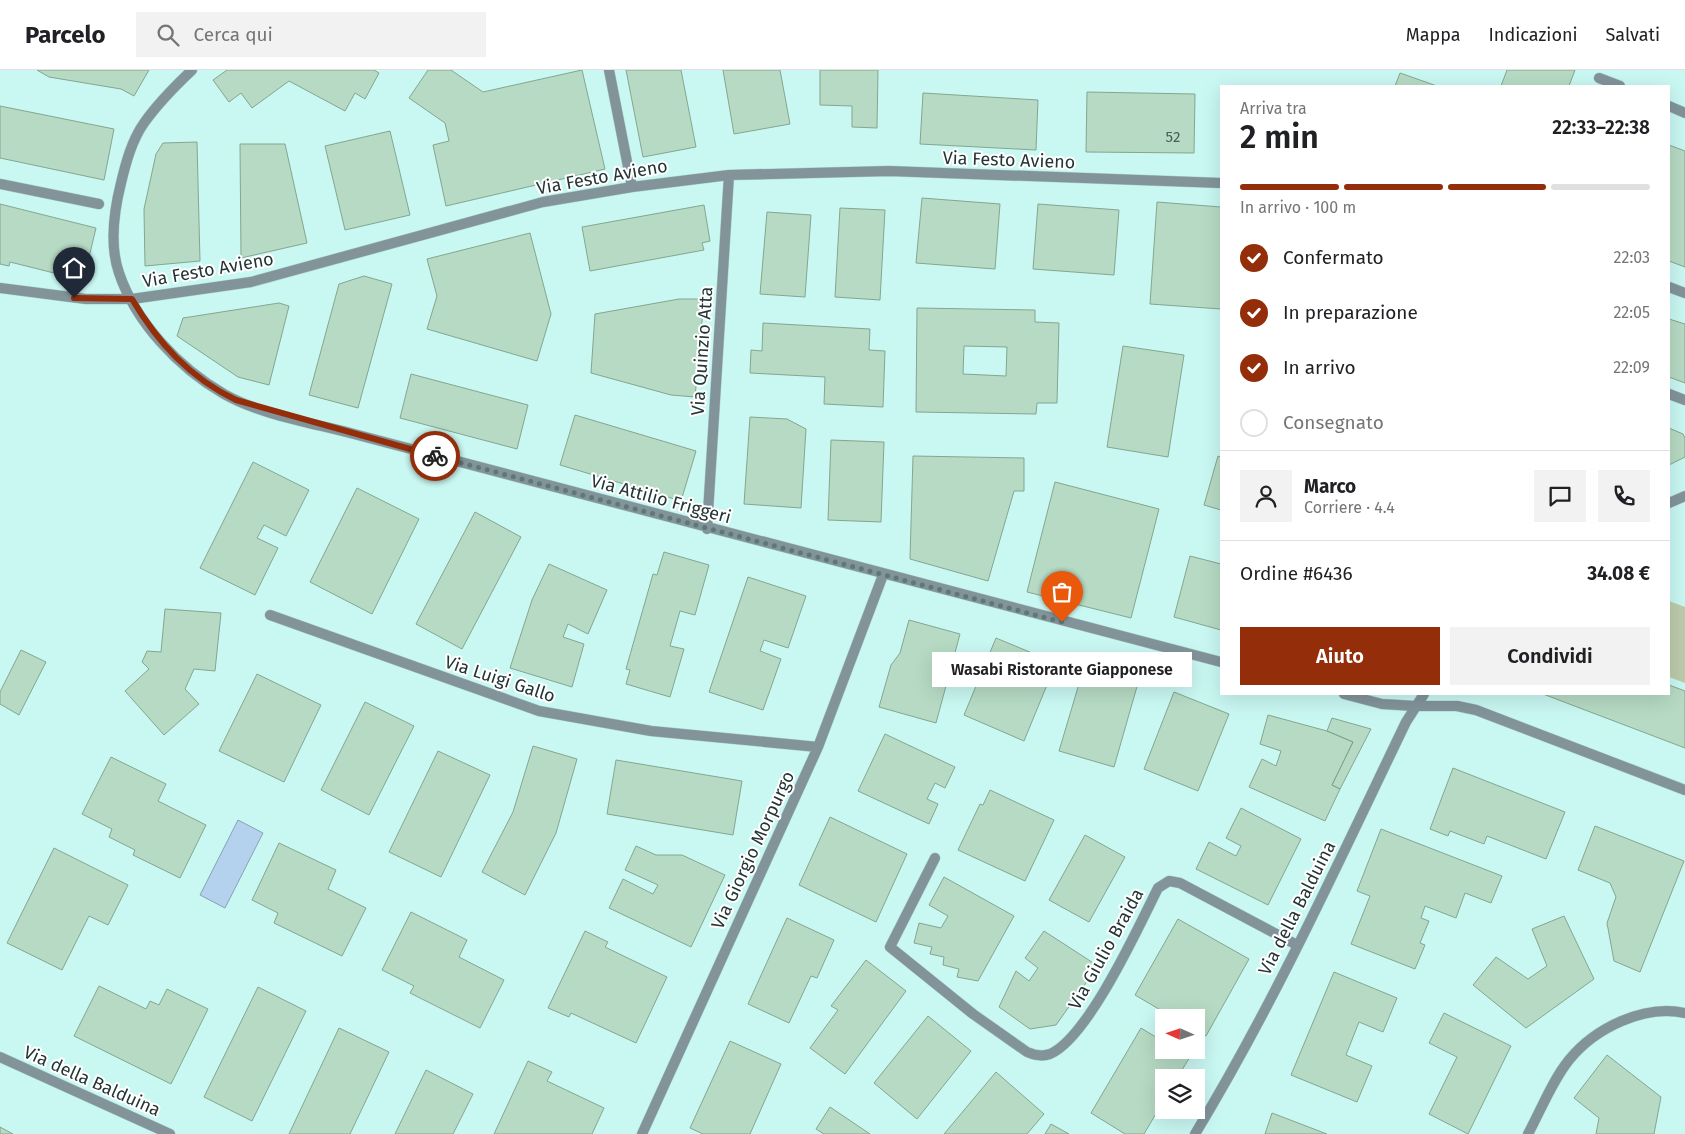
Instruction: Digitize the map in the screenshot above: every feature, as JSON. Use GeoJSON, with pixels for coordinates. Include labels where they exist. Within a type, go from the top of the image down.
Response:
{"type":"FeatureCollection","features":[{"type":"Feature","properties":{"kind":"street","name":"Via Attilio Friggeri"},"geometry":{"type":"LineString","coordinates":[[192,70],[162,98],[143,124],[130,151],[117,200],[114,245],[119,272],[132,299],[154,334],[176,358],[214,388],[236,400],[336,429],[707,529],[1220,662]]}},
{"type":"Feature","properties":{"kind":"street"},"geometry":{"type":"LineString","coordinates":[[610,70],[632,186]]}},
{"type":"Feature","properties":{"kind":"street"},"geometry":{"type":"LineString","coordinates":[[1597,78],[1617,85]]}},
{"type":"Feature","properties":{"kind":"street"},"geometry":{"type":"LineString","coordinates":[[1670,106],[1685,113]]}},
{"type":"Feature","properties":{"kind":"street","name":"Via Festo Avieno"},"geometry":{"type":"LineString","coordinates":[[0,288],[86,299],[132,299],[251,282],[543,202],[632,186],[729,175],[889,171],[1220,183]]}},
{"type":"Feature","properties":{"kind":"street","name":"Via Quinzio Atta"},"geometry":{"type":"LineString","coordinates":[[707,529],[729,175]]}},
{"type":"Feature","properties":{"kind":"street"},"geometry":{"type":"LineString","coordinates":[[0,184],[99,204]]}},
{"type":"Feature","properties":{"kind":"street"},"geometry":{"type":"LineString","coordinates":[[1670,287],[1685,293]]}},
{"type":"Feature","properties":{"kind":"street"},"geometry":{"type":"LineString","coordinates":[[1670,394],[1685,400]]}},
{"type":"Feature","properties":{"kind":"street"},"geometry":{"type":"LineString","coordinates":[[1670,503],[1685,496]]}},
{"type":"Feature","properties":{"kind":"street","name":"Via Giorgio Morpurgo"},"geometry":{"type":"LineString","coordinates":[[642,1134],[818,747],[883,575]]}},
{"type":"Feature","properties":{"kind":"street","name":"Via Luigi Gallo"},"geometry":{"type":"LineString","coordinates":[[270,615],[539,711],[650,731],[818,747]]}},
{"type":"Feature","properties":{"kind":"street"},"geometry":{"type":"LineString","coordinates":[[1348,695],[1382,704],[1457,706],[1476,710],[1685,790]]}},
{"type":"Feature","properties":{"kind":"street","name":"Via della Balduina"},"geometry":{"type":"LineString","coordinates":[[1195,1134],[1236,1063],[1297,945],[1415,706],[1423,695]]}},
{"type":"Feature","properties":{"kind":"street","name":"Via Giulio Braida"},"geometry":{"type":"LineString","coordinates":[[935,858],[890,947],[973,1014],[1027,1052],[1035,1055],[1053,1052],[1079,1029],[1119,966],[1158,888],[1169,880],[1180,883],[1297,945]]}},
{"type":"Feature","properties":{"kind":"street"},"geometry":{"type":"LineString","coordinates":[[1528,1134],[1569,1060],[1586,1044],[1610,1028],[1642,1013],[1658,1010],[1685,1013]]}},
{"type":"Feature","properties":{"kind":"street","name":"Via della Balduina"},"geometry":{"type":"LineString","coordinates":[[0,1057],[155,1131],[170,1134]]}},
{"type":"Feature","properties":{"kind":"green space"},"geometry":{"type":"Polygon","coordinates":[[[1670,601],[1685,607],[1685,683],[1670,677],[1670,601]]]}},
{"type":"Feature","properties":{"kind":"water"},"geometry":{"type":"Polygon","coordinates":[[[238,820],[263,833],[225,908],[200,895],[238,820]]]}},
{"type":"Feature","properties":{"kind":"building"},"geometry":{"type":"Polygon","coordinates":[[[37,70],[149,70],[134,96],[121,89],[49,77],[37,70]]]}},
{"type":"Feature","properties":{"kind":"building"},"geometry":{"type":"Polygon","coordinates":[[[227,70],[374,70],[379,73],[365,99],[355,93],[345,111],[289,81],[252,108],[241,93],[229,102],[213,80],[227,70]]]}},
{"type":"Feature","properties":{"kind":"building"},"geometry":{"type":"Polygon","coordinates":[[[428,70],[451,70],[483,92],[582,70],[605,169],[446,206],[433,145],[449,141],[445,123],[409,98],[428,70]]]}},
{"type":"Feature","properties":{"kind":"building"},"geometry":{"type":"Polygon","coordinates":[[[626,70],[681,70],[696,147],[643,157],[626,70]]]}},
{"type":"Feature","properties":{"kind":"building"},"geometry":{"type":"Polygon","coordinates":[[[723,70],[780,70],[790,124],[734,134],[723,70]]]}},
{"type":"Feature","properties":{"kind":"building"},"geometry":{"type":"Polygon","coordinates":[[[820,70],[878,70],[877,128],[852,127],[852,106],[820,105],[820,70]]]}},
{"type":"Feature","properties":{"kind":"building"},"geometry":{"type":"Polygon","coordinates":[[[1507,70],[1575,70],[1569,85],[1501,85],[1507,70]]]}},
{"type":"Feature","properties":{"kind":"building"},"geometry":{"type":"Polygon","coordinates":[[[1400,73],[1434,85],[1395,85],[1400,73]]]}},
{"type":"Feature","properties":{"kind":"building"},"geometry":{"type":"Polygon","coordinates":[[[1087,92],[1195,94],[1194,153],[1086,152],[1087,92]]]}},
{"type":"Feature","properties":{"kind":"building"},"geometry":{"type":"Polygon","coordinates":[[[923,93],[1038,100],[1036,150],[920,144],[923,93]]]}},
{"type":"Feature","properties":{"kind":"building"},"geometry":{"type":"Polygon","coordinates":[[[0,106],[114,129],[104,180],[0,158],[0,106]]]}},
{"type":"Feature","properties":{"kind":"building"},"geometry":{"type":"Polygon","coordinates":[[[390,131],[410,215],[345,230],[325,146],[390,131]]]}},
{"type":"Feature","properties":{"kind":"building"},"geometry":{"type":"Polygon","coordinates":[[[197,142],[200,261],[145,266],[144,209],[156,154],[163,143],[197,142]]]}},
{"type":"Feature","properties":{"kind":"building"},"geometry":{"type":"Polygon","coordinates":[[[240,144],[285,144],[307,243],[241,258],[240,144]]]}},
{"type":"Feature","properties":{"kind":"building"},"geometry":{"type":"Polygon","coordinates":[[[1670,145],[1685,151],[1685,267],[1670,261],[1670,145]]]}},
{"type":"Feature","properties":{"kind":"building"},"geometry":{"type":"Polygon","coordinates":[[[922,198],[1000,204],[995,269],[916,263],[922,198]]]}},
{"type":"Feature","properties":{"kind":"building"},"geometry":{"type":"Polygon","coordinates":[[[1157,202],[1220,207],[1220,309],[1150,304],[1157,202]]]}},
{"type":"Feature","properties":{"kind":"building"},"geometry":{"type":"Polygon","coordinates":[[[0,204],[96,228],[86,270],[68,266],[66,276],[10,262],[9,266],[0,264],[0,204]]]}},
{"type":"Feature","properties":{"kind":"building"},"geometry":{"type":"Polygon","coordinates":[[[1038,204],[1119,210],[1114,275],[1033,269],[1038,204]]]}},
{"type":"Feature","properties":{"kind":"building"},"geometry":{"type":"Polygon","coordinates":[[[704,205],[710,241],[702,243],[704,250],[590,271],[582,227],[704,205]]]}},
{"type":"Feature","properties":{"kind":"building"},"geometry":{"type":"Polygon","coordinates":[[[840,208],[885,210],[880,300],[835,297],[840,208]]]}},
{"type":"Feature","properties":{"kind":"building"},"geometry":{"type":"Polygon","coordinates":[[[767,212],[811,215],[805,297],[760,294],[767,212]]]}},
{"type":"Feature","properties":{"kind":"building"},"geometry":{"type":"Polygon","coordinates":[[[530,233],[551,314],[537,361],[427,329],[437,296],[427,259],[530,233]]]}},
{"type":"Feature","properties":{"kind":"building"},"geometry":{"type":"Polygon","coordinates":[[[364,276],[392,284],[358,408],[309,395],[339,284],[364,276]]]}},
{"type":"Feature","properties":{"kind":"building"},"geometry":{"type":"Polygon","coordinates":[[[679,299],[704,299],[695,397],[671,395],[591,373],[595,314],[679,299]]]}},
{"type":"Feature","properties":{"kind":"building"},"geometry":{"type":"Polygon","coordinates":[[[279,303],[289,306],[269,385],[238,377],[177,336],[183,318],[279,303]]]}},
{"type":"Feature","properties":{"kind":"building"},"geometry":{"type":"Polygon","coordinates":[[[917,308],[1035,310],[1035,322],[1059,323],[1057,403],[1037,403],[1036,414],[916,412],[917,308]],[[964,346],[963,374],[1006,376],[1007,347],[964,346]]]}},
{"type":"Feature","properties":{"kind":"building"},"geometry":{"type":"Polygon","coordinates":[[[1670,319],[1685,324],[1685,383],[1670,377],[1670,319]]]}},
{"type":"Feature","properties":{"kind":"building"},"geometry":{"type":"Polygon","coordinates":[[[763,323],[870,329],[869,350],[885,351],[883,407],[824,404],[825,377],[750,373],[751,350],[762,351],[763,323]]]}},
{"type":"Feature","properties":{"kind":"building"},"geometry":{"type":"Polygon","coordinates":[[[1123,346],[1184,355],[1168,457],[1107,447],[1123,346]]]}},
{"type":"Feature","properties":{"kind":"building"},"geometry":{"type":"Polygon","coordinates":[[[411,374],[528,405],[517,449],[400,418],[411,374]]]}},
{"type":"Feature","properties":{"kind":"building"},"geometry":{"type":"Polygon","coordinates":[[[575,415],[696,451],[681,501],[560,465],[575,415]]]}},
{"type":"Feature","properties":{"kind":"building"},"geometry":{"type":"Polygon","coordinates":[[[750,417],[787,419],[806,429],[801,508],[744,504],[750,417]]]}},
{"type":"Feature","properties":{"kind":"building"},"geometry":{"type":"Polygon","coordinates":[[[1670,428],[1683,434],[1685,438],[1685,457],[1670,464],[1670,428]]]}},
{"type":"Feature","properties":{"kind":"building"},"geometry":{"type":"Polygon","coordinates":[[[831,440],[884,442],[881,522],[828,520],[831,440]]]}},
{"type":"Feature","properties":{"kind":"building"},"geometry":{"type":"Polygon","coordinates":[[[913,456],[1024,458],[1024,491],[1014,491],[988,581],[910,559],[913,456]]]}},
{"type":"Feature","properties":{"kind":"building"},"geometry":{"type":"Polygon","coordinates":[[[1218,456],[1220,457],[1220,510],[1204,505],[1218,456]]]}},
{"type":"Feature","properties":{"kind":"building"},"geometry":{"type":"Polygon","coordinates":[[[253,462],[309,490],[286,536],[264,525],[257,538],[278,548],[255,595],[200,568],[253,462]]]}},
{"type":"Feature","properties":{"kind":"building"},"geometry":{"type":"Polygon","coordinates":[[[1055,482],[1159,509],[1131,618],[1027,592],[1055,482]]]}},
{"type":"Feature","properties":{"kind":"building"},"geometry":{"type":"Polygon","coordinates":[[[357,488],[419,519],[372,614],[310,582],[357,488]]]}},
{"type":"Feature","properties":{"kind":"building"},"geometry":{"type":"Polygon","coordinates":[[[475,512],[521,537],[462,649],[416,624],[475,512]]]}},
{"type":"Feature","properties":{"kind":"building"},"geometry":{"type":"Polygon","coordinates":[[[664,552],[709,565],[695,615],[680,611],[670,646],[684,649],[670,697],[626,684],[630,670],[626,669],[653,574],[657,575],[664,552]]]}},
{"type":"Feature","properties":{"kind":"building"},"geometry":{"type":"Polygon","coordinates":[[[1190,556],[1220,564],[1220,630],[1174,617],[1190,556]]]}},
{"type":"Feature","properties":{"kind":"building"},"geometry":{"type":"Polygon","coordinates":[[[549,564],[607,590],[588,634],[568,624],[563,637],[584,644],[572,687],[510,668],[532,600],[549,564]]]}},
{"type":"Feature","properties":{"kind":"building"},"geometry":{"type":"Polygon","coordinates":[[[748,577],[806,596],[788,648],[764,640],[760,651],[781,659],[763,710],[709,692],[748,577]]]}},
{"type":"Feature","properties":{"kind":"building"},"geometry":{"type":"Polygon","coordinates":[[[165,609],[221,613],[215,671],[194,669],[185,689],[199,704],[164,735],[125,691],[149,669],[142,662],[147,651],[161,652],[165,609]]]}},
{"type":"Feature","properties":{"kind":"building"},"geometry":{"type":"Polygon","coordinates":[[[909,620],[960,634],[936,723],[879,707],[891,665],[900,653],[909,620]]]}},
{"type":"Feature","properties":{"kind":"building"},"geometry":{"type":"Polygon","coordinates":[[[996,638],[1056,663],[1024,741],[964,715],[996,638]]]}},
{"type":"Feature","properties":{"kind":"building"},"geometry":{"type":"Polygon","coordinates":[[[21,650],[46,662],[19,715],[0,704],[0,692],[21,650]]]}},
{"type":"Feature","properties":{"kind":"building"},"geometry":{"type":"Polygon","coordinates":[[[1084,667],[1138,683],[1114,767],[1059,751],[1084,667]]]}},
{"type":"Feature","properties":{"kind":"building"},"geometry":{"type":"Polygon","coordinates":[[[257,674],[321,705],[284,782],[219,751],[257,674]]]}},
{"type":"Feature","properties":{"kind":"building"},"geometry":{"type":"Polygon","coordinates":[[[1670,685],[1685,691],[1685,748],[1546,695],[1670,695],[1670,685]]]}},
{"type":"Feature","properties":{"kind":"building"},"geometry":{"type":"Polygon","coordinates":[[[1174,692],[1229,714],[1198,791],[1144,769],[1174,692]]]}},
{"type":"Feature","properties":{"kind":"building"},"geometry":{"type":"Polygon","coordinates":[[[365,702],[414,726],[369,815],[321,790],[365,702]]]}},
{"type":"Feature","properties":{"kind":"building"},"geometry":{"type":"Polygon","coordinates":[[[1268,715],[1327,731],[1353,742],[1332,785],[1340,789],[1325,821],[1249,787],[1262,759],[1276,766],[1281,751],[1260,744],[1268,715]]]}},
{"type":"Feature","properties":{"kind":"building"},"geometry":{"type":"Polygon","coordinates":[[[1332,718],[1371,729],[1340,789],[1332,785],[1353,742],[1327,731],[1332,718]]]}},
{"type":"Feature","properties":{"kind":"building"},"geometry":{"type":"Polygon","coordinates":[[[885,734],[955,767],[945,788],[935,783],[927,799],[938,804],[929,824],[858,791],[885,734]]]}},
{"type":"Feature","properties":{"kind":"building"},"geometry":{"type":"Polygon","coordinates":[[[533,746],[577,759],[556,833],[525,895],[482,872],[513,812],[533,746]]]}},
{"type":"Feature","properties":{"kind":"building"},"geometry":{"type":"Polygon","coordinates":[[[438,751],[490,775],[441,877],[389,852],[438,751]]]}},
{"type":"Feature","properties":{"kind":"building"},"geometry":{"type":"Polygon","coordinates":[[[111,757],[166,784],[158,801],[206,825],[180,878],[133,855],[135,850],[109,837],[112,829],[82,814],[111,757]]]}},
{"type":"Feature","properties":{"kind":"building"},"geometry":{"type":"Polygon","coordinates":[[[616,760],[742,781],[733,835],[607,814],[616,760]]]}},
{"type":"Feature","properties":{"kind":"building"},"geometry":{"type":"Polygon","coordinates":[[[1453,768],[1565,812],[1546,859],[1487,836],[1484,844],[1450,831],[1448,836],[1430,829],[1453,768]]]}},
{"type":"Feature","properties":{"kind":"building"},"geometry":{"type":"Polygon","coordinates":[[[990,790],[1054,820],[1025,881],[958,850],[980,804],[983,805],[990,790]]]}},
{"type":"Feature","properties":{"kind":"building"},"geometry":{"type":"Polygon","coordinates":[[[1241,808],[1301,839],[1268,905],[1196,869],[1209,842],[1236,856],[1241,846],[1226,838],[1241,808]]]}},
{"type":"Feature","properties":{"kind":"building"},"geometry":{"type":"Polygon","coordinates":[[[830,817],[907,854],[876,922],[799,885],[830,817]]]}},
{"type":"Feature","properties":{"kind":"building"},"geometry":{"type":"Polygon","coordinates":[[[1595,826],[1684,861],[1640,972],[1614,961],[1607,923],[1616,897],[1610,883],[1578,870],[1595,826]]]}},
{"type":"Feature","properties":{"kind":"building"},"geometry":{"type":"Polygon","coordinates":[[[1381,829],[1502,876],[1491,903],[1465,893],[1456,918],[1425,906],[1421,918],[1429,921],[1420,943],[1425,945],[1415,969],[1351,944],[1370,896],[1357,891],[1381,829]]]}},
{"type":"Feature","properties":{"kind":"building"},"geometry":{"type":"Polygon","coordinates":[[[1085,835],[1125,857],[1089,922],[1049,900],[1085,835]]]}},
{"type":"Feature","properties":{"kind":"building"},"geometry":{"type":"Polygon","coordinates":[[[279,843],[336,870],[328,889],[366,908],[342,956],[274,923],[278,913],[252,900],[279,843]]]}},
{"type":"Feature","properties":{"kind":"building"},"geometry":{"type":"Polygon","coordinates":[[[636,846],[656,855],[682,855],[725,875],[691,947],[609,908],[623,879],[653,894],[658,885],[625,870],[636,846]]]}},
{"type":"Feature","properties":{"kind":"building"},"geometry":{"type":"Polygon","coordinates":[[[54,848],[128,885],[108,925],[89,916],[62,970],[7,943],[54,848]]]}},
{"type":"Feature","properties":{"kind":"building"},"geometry":{"type":"Polygon","coordinates":[[[944,877],[1014,916],[978,981],[957,977],[959,969],[943,965],[944,957],[930,954],[932,947],[914,943],[919,923],[941,928],[948,916],[929,905],[944,877]]]}},
{"type":"Feature","properties":{"kind":"building"},"geometry":{"type":"Polygon","coordinates":[[[411,912],[467,940],[459,957],[504,980],[480,1028],[410,993],[414,986],[382,970],[411,912]]]}},
{"type":"Feature","properties":{"kind":"building"},"geometry":{"type":"Polygon","coordinates":[[[1564,916],[1594,979],[1526,1028],[1473,985],[1496,957],[1528,979],[1547,966],[1532,929],[1564,916]]]}},
{"type":"Feature","properties":{"kind":"building"},"geometry":{"type":"Polygon","coordinates":[[[787,918],[834,940],[817,978],[811,976],[789,1023],[748,1004],[787,918]]]}},
{"type":"Feature","properties":{"kind":"building"},"geometry":{"type":"Polygon","coordinates":[[[1178,919],[1249,959],[1206,1036],[1205,1009],[1159,1009],[1135,995],[1178,919]]]}},
{"type":"Feature","properties":{"kind":"building"},"geometry":{"type":"Polygon","coordinates":[[[585,931],[608,942],[605,947],[667,977],[636,1043],[571,1013],[569,1017],[548,1008],[585,931]]]}},
{"type":"Feature","properties":{"kind":"building"},"geometry":{"type":"Polygon","coordinates":[[[1044,931],[1098,966],[1056,1025],[1030,1029],[999,1007],[1016,971],[1029,981],[1038,968],[1025,958],[1044,931]]]}},
{"type":"Feature","properties":{"kind":"building"},"geometry":{"type":"Polygon","coordinates":[[[866,960],[906,991],[845,1074],[810,1048],[838,1010],[831,1006],[866,960]]]}},
{"type":"Feature","properties":{"kind":"building"},"geometry":{"type":"Polygon","coordinates":[[[1334,972],[1397,998],[1383,1032],[1359,1022],[1346,1055],[1372,1066],[1357,1102],[1291,1075],[1334,972]]]}},
{"type":"Feature","properties":{"kind":"building"},"geometry":{"type":"Polygon","coordinates":[[[99,986],[146,1009],[150,1001],[159,1005],[167,989],[208,1009],[171,1084],[74,1036],[99,986]]]}},
{"type":"Feature","properties":{"kind":"building"},"geometry":{"type":"Polygon","coordinates":[[[258,987],[306,1011],[252,1121],[204,1097],[258,987]]]}},
{"type":"Feature","properties":{"kind":"building"},"geometry":{"type":"Polygon","coordinates":[[[1444,1013],[1511,1046],[1468,1134],[1429,1114],[1457,1057],[1429,1043],[1444,1013]]]}},
{"type":"Feature","properties":{"kind":"building"},"geometry":{"type":"Polygon","coordinates":[[[928,1016],[971,1051],[917,1119],[874,1083],[928,1016]]]}},
{"type":"Feature","properties":{"kind":"building"},"geometry":{"type":"Polygon","coordinates":[[[339,1028],[389,1052],[350,1134],[289,1134],[339,1028]]]}},
{"type":"Feature","properties":{"kind":"building"},"geometry":{"type":"Polygon","coordinates":[[[1141,1028],[1155,1037],[1155,1059],[1189,1059],[1183,1069],[1155,1069],[1155,1115],[1144,1134],[1125,1134],[1091,1113],[1141,1028]]]}},
{"type":"Feature","properties":{"kind":"building"},"geometry":{"type":"Polygon","coordinates":[[[730,1041],[781,1064],[750,1134],[703,1134],[690,1128],[730,1041]]]}},
{"type":"Feature","properties":{"kind":"building"},"geometry":{"type":"Polygon","coordinates":[[[1607,1055],[1661,1097],[1654,1134],[1596,1134],[1599,1118],[1574,1098],[1607,1055]]]}},
{"type":"Feature","properties":{"kind":"building"},"geometry":{"type":"Polygon","coordinates":[[[528,1061],[552,1072],[547,1081],[604,1108],[592,1134],[494,1134],[528,1061]]]}},
{"type":"Feature","properties":{"kind":"building"},"geometry":{"type":"Polygon","coordinates":[[[426,1070],[473,1094],[453,1134],[395,1134],[426,1070]]]}},
{"type":"Feature","properties":{"kind":"building"},"geometry":{"type":"Polygon","coordinates":[[[996,1072],[1044,1114],[1027,1134],[944,1134],[996,1072]]]}},
{"type":"Feature","properties":{"kind":"building"},"geometry":{"type":"Polygon","coordinates":[[[830,1107],[870,1134],[824,1134],[816,1129],[830,1107]]]}},
{"type":"Feature","properties":{"kind":"building"},"geometry":{"type":"Polygon","coordinates":[[[1272,1113],[1327,1134],[1265,1134],[1272,1113]]]}},
{"type":"Feature","properties":{"kind":"building"},"geometry":{"type":"Polygon","coordinates":[[[1051,1124],[1069,1134],[1045,1134],[1051,1124]]]}},
{"type":"Feature","properties":{"kind":"building"},"geometry":{"type":"Polygon","coordinates":[[[0,1127],[13,1134],[0,1134],[0,1127]]]}},
{"type":"Feature","properties":{"kind":"way so far"},"geometry":{"type":"LineString","coordinates":[[435,456],[1062,622]]}},
{"type":"Feature","properties":{"kind":"place","name":"Wasabi Ristorante Giapponese"},"geometry":{"type":"Point","coordinates":[1062,622]}},
{"type":"Feature","properties":{"kind":"route"},"geometry":{"type":"LineString","coordinates":[[74,298],[132,299],[154,334],[176,358],[192,373],[236,400],[262,409],[435,456]]}}]}
